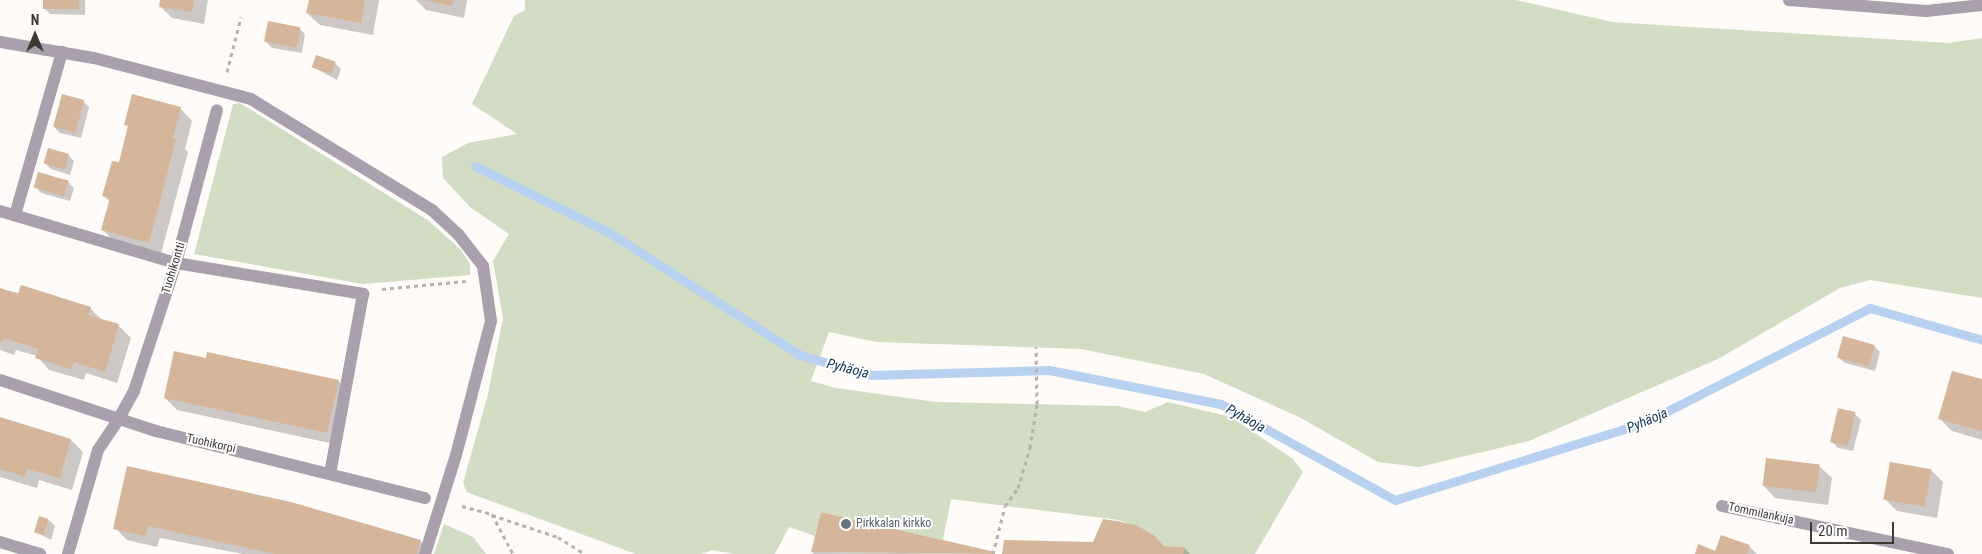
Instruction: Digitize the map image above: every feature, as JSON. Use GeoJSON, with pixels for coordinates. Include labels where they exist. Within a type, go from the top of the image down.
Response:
{"type":"FeatureCollection","features":[{"type":"Feature","properties":{"kind":"street"},"geometry":{"type":"LineString","coordinates":[[1789,0],[1926,11],[1982,5]]}},
{"type":"Feature","properties":{"kind":"street"},"geometry":{"type":"LineString","coordinates":[[0,42],[62,52],[222,90],[251,99],[432,210],[470,250],[482,266],[491,321],[426,554]]}},
{"type":"Feature","properties":{"kind":"street"},"geometry":{"type":"LineString","coordinates":[[15,215],[62,52]]}},
{"type":"Feature","properties":{"kind":"street","name":"Tuohikontti"},"geometry":{"type":"LineString","coordinates":[[68,554],[98,450],[134,391],[176,263],[216,110]]}},
{"type":"Feature","properties":{"kind":"street"},"geometry":{"type":"LineString","coordinates":[[0,211],[176,263],[362,294],[330,473]]}},
{"type":"Feature","properties":{"kind":"street","name":"Tuohikorpi"},"geometry":{"type":"LineString","coordinates":[[0,380],[82,404],[118,420],[425,498]]}},
{"type":"Feature","properties":{"kind":"street","name":"Tommilankuja"},"geometry":{"type":"LineString","coordinates":[[1722,506],[1948,554]]}},
{"type":"Feature","properties":{"kind":"street"},"geometry":{"type":"LineString","coordinates":[[0,542],[40,554]]}},
{"type":"Feature","properties":{"kind":"path"},"geometry":{"type":"LineString","coordinates":[[222,90],[241,17]]}},
{"type":"Feature","properties":{"kind":"path"},"geometry":{"type":"LineString","coordinates":[[362,294],[388,287],[485,280]]}},
{"type":"Feature","properties":{"kind":"path"},"geometry":{"type":"LineString","coordinates":[[993,554],[1005,506],[1018,488],[1030,448],[1037,404],[1036,347]]}},
{"type":"Feature","properties":{"kind":"path"},"geometry":{"type":"LineString","coordinates":[[442,502],[492,514],[558,537],[585,554]]}},
{"type":"Feature","properties":{"kind":"path"},"geometry":{"type":"LineString","coordinates":[[492,514],[513,554]]}},
{"type":"Feature","properties":{"kind":"green space"},"geometry":{"type":"Polygon","coordinates":[[[525,0],[1516,0],[1612,22],[1949,43],[1982,38],[1982,298],[1870,280],[1840,288],[1718,359],[1529,441],[1419,467],[1378,462],[1301,418],[1204,374],[1081,349],[876,342],[829,332],[811,381],[836,388],[936,402],[1118,406],[1145,412],[1168,402],[1231,417],[1293,459],[1303,472],[1255,554],[1183,554],[1184,547],[1164,546],[1154,535],[1119,520],[951,499],[943,540],[821,512],[815,536],[789,527],[775,554],[734,554],[712,550],[702,554],[636,554],[467,492],[463,483],[487,398],[503,318],[493,261],[509,234],[470,207],[443,178],[442,157],[468,143],[517,134],[472,104],[514,16],[525,10],[525,0]]]}},
{"type":"Feature","properties":{"kind":"green space"},"geometry":{"type":"Polygon","coordinates":[[[240,103],[429,221],[461,250],[470,264],[470,275],[363,284],[194,254],[233,104],[240,103]]]}},
{"type":"Feature","properties":{"kind":"green space"},"geometry":{"type":"Polygon","coordinates":[[[444,524],[473,537],[486,554],[434,554],[444,524]]]}},
{"type":"Feature","properties":{"kind":"building"},"geometry":{"type":"Polygon","coordinates":[[[43,0],[79,0],[79,9],[43,9],[43,0]]]}},
{"type":"Feature","properties":{"kind":"building"},"geometry":{"type":"Polygon","coordinates":[[[160,0],[194,0],[192,12],[159,7],[160,0]]]}},
{"type":"Feature","properties":{"kind":"building"},"geometry":{"type":"Polygon","coordinates":[[[309,0],[365,0],[361,23],[306,13],[309,0]]]}},
{"type":"Feature","properties":{"kind":"building"},"geometry":{"type":"Polygon","coordinates":[[[424,0],[453,0],[452,6],[424,0]]]}},
{"type":"Feature","properties":{"kind":"building"},"geometry":{"type":"Polygon","coordinates":[[[268,21],[300,27],[296,48],[264,42],[268,21]]]}},
{"type":"Feature","properties":{"kind":"building"},"geometry":{"type":"Polygon","coordinates":[[[316,55],[336,62],[332,74],[312,67],[316,55]]]}},
{"type":"Feature","properties":{"kind":"building"},"geometry":{"type":"Polygon","coordinates":[[[62,94],[84,100],[75,133],[53,127],[62,94]]]}},
{"type":"Feature","properties":{"kind":"building"},"geometry":{"type":"Polygon","coordinates":[[[132,94],[181,107],[173,138],[176,139],[149,243],[101,230],[110,198],[102,196],[112,161],[119,162],[128,126],[124,125],[132,94]]]}},
{"type":"Feature","properties":{"kind":"building"},"geometry":{"type":"Polygon","coordinates":[[[48,148],[69,154],[65,169],[44,163],[48,148]]]}},
{"type":"Feature","properties":{"kind":"building"},"geometry":{"type":"Polygon","coordinates":[[[38,172],[69,181],[64,196],[34,187],[38,172]]]}},
{"type":"Feature","properties":{"kind":"building"},"geometry":{"type":"Polygon","coordinates":[[[21,285],[91,307],[88,315],[119,324],[105,372],[74,362],[71,369],[35,358],[38,349],[4,338],[0,343],[0,288],[18,294],[21,285]]]}},
{"type":"Feature","properties":{"kind":"building"},"geometry":{"type":"Polygon","coordinates":[[[1843,336],[1875,345],[1869,366],[1837,357],[1843,336]]]}},
{"type":"Feature","properties":{"kind":"building"},"geometry":{"type":"Polygon","coordinates":[[[174,351],[206,358],[207,352],[339,380],[327,433],[164,398],[174,351]]]}},
{"type":"Feature","properties":{"kind":"building"},"geometry":{"type":"Polygon","coordinates":[[[1952,371],[1982,379],[1982,431],[1938,419],[1952,371]]]}},
{"type":"Feature","properties":{"kind":"building"},"geometry":{"type":"Polygon","coordinates":[[[1838,408],[1856,412],[1848,446],[1830,442],[1838,408]]]}},
{"type":"Feature","properties":{"kind":"building"},"geometry":{"type":"Polygon","coordinates":[[[0,417],[71,439],[60,478],[27,469],[25,477],[0,469],[0,417]]]}},
{"type":"Feature","properties":{"kind":"building"},"geometry":{"type":"Polygon","coordinates":[[[1766,458],[1820,465],[1816,492],[1763,486],[1766,458]]]}},
{"type":"Feature","properties":{"kind":"building"},"geometry":{"type":"Polygon","coordinates":[[[1890,462],[1931,469],[1925,507],[1883,499],[1890,462]]]}},
{"type":"Feature","properties":{"kind":"building"},"geometry":{"type":"Polygon","coordinates":[[[127,466],[291,502],[421,540],[417,554],[275,554],[148,526],[145,536],[113,529],[127,466]]]}},
{"type":"Feature","properties":{"kind":"building","name":"Pirkkalan kirkko"},"geometry":{"type":"Polygon","coordinates":[[[821,512],[995,552],[995,554],[811,552],[821,512]]]}},
{"type":"Feature","properties":{"kind":"building"},"geometry":{"type":"Polygon","coordinates":[[[39,516],[49,519],[44,535],[34,532],[39,516]]]}},
{"type":"Feature","properties":{"kind":"building"},"geometry":{"type":"Polygon","coordinates":[[[1103,519],[1136,525],[1154,535],[1164,546],[1185,547],[1183,554],[1002,554],[1004,540],[1093,542],[1103,519]]]}},
{"type":"Feature","properties":{"kind":"building"},"geometry":{"type":"Polygon","coordinates":[[[1721,535],[1750,545],[1747,554],[1695,554],[1698,544],[1715,551],[1721,535]]]}},
{"type":"Feature","properties":{"kind":"waterway","name":"Pyhäoja"},"geometry":{"type":"LineString","coordinates":[[475,166],[610,233],[800,355],[870,375],[1049,370],[1221,404],[1395,500],[1644,423],[1870,308],[1982,340]]}},
{"type":"Feature","properties":{"kind":"place","name":"Pirkkalan kirkko"},"geometry":{"type":"Point","coordinates":[846,524]}}]}
